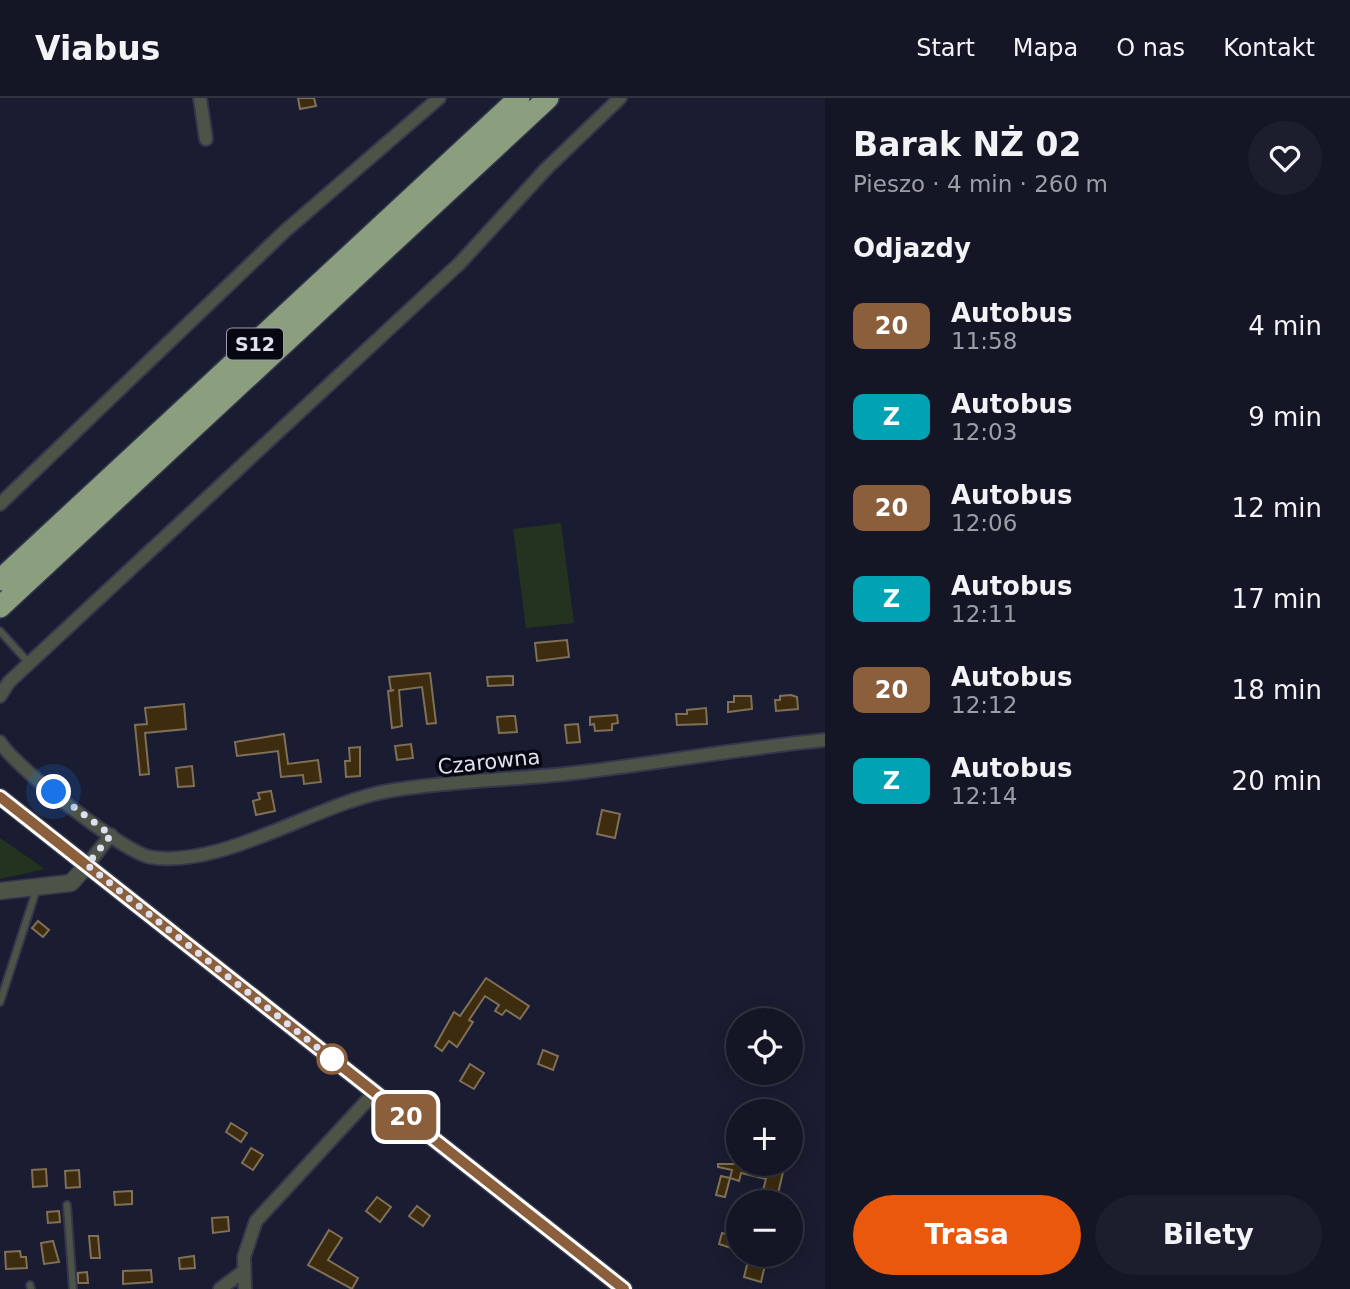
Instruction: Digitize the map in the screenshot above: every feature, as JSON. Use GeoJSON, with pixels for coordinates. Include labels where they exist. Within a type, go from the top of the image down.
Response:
{"type":"FeatureCollection","features":[{"type":"Feature","properties":{"kind":"highway","name":"S12"},"geometry":{"type":"LineString","coordinates":[[0,580],[519,98]]}},
{"type":"Feature","properties":{"kind":"highway","name":"S12"},"geometry":{"type":"LineString","coordinates":[[0,607],[548,98]]}},
{"type":"Feature","properties":{"kind":"street"},"geometry":{"type":"LineString","coordinates":[[200,98],[206,139]]}},
{"type":"Feature","properties":{"kind":"street"},"geometry":{"type":"LineString","coordinates":[[0,504],[285,231],[439,98]]}},
{"type":"Feature","properties":{"kind":"street"},"geometry":{"type":"LineString","coordinates":[[0,696],[9,682],[29,663],[460,262],[546,169],[620,98]]}},
{"type":"Feature","properties":{"kind":"street","name":"Czarowna"},"geometry":{"type":"LineString","coordinates":[[111,835],[138,853],[166,858],[192,856],[347,802],[388,791],[583,772],[736,749],[825,740]]}},
{"type":"Feature","properties":{"kind":"street"},"geometry":{"type":"LineString","coordinates":[[0,742],[17,763],[111,835],[71,883],[0,891]]}},
{"type":"Feature","properties":{"kind":"street"},"geometry":{"type":"LineString","coordinates":[[0,797],[624,1289]]}},
{"type":"Feature","properties":{"kind":"street"},"geometry":{"type":"LineString","coordinates":[[245,1289],[246,1245],[261,1213],[374,1092]]}},
{"type":"Feature","properties":{"kind":"street"},"geometry":{"type":"LineString","coordinates":[[220,1289],[244,1271]]}},
{"type":"Feature","properties":{"kind":"lane"},"geometry":{"type":"LineString","coordinates":[[0,631],[29,663]]}},
{"type":"Feature","properties":{"kind":"lane"},"geometry":{"type":"LineString","coordinates":[[0,1002],[38,886]]}},
{"type":"Feature","properties":{"kind":"lane"},"geometry":{"type":"LineString","coordinates":[[415,1124],[432,1106]]}},
{"type":"Feature","properties":{"kind":"lane"},"geometry":{"type":"LineString","coordinates":[[66,1205],[73,1289]]}},
{"type":"Feature","properties":{"kind":"green space"},"geometry":{"type":"Polygon","coordinates":[[[561,523],[574,623],[526,628],[513,529],[561,523]]]}},
{"type":"Feature","properties":{"kind":"green space"},"geometry":{"type":"Polygon","coordinates":[[[0,838],[45,869],[0,879],[0,838]]]}},
{"type":"Feature","properties":{"kind":"building"},"geometry":{"type":"Polygon","coordinates":[[[298,98],[314,98],[316,106],[300,109],[298,98]]]}},
{"type":"Feature","properties":{"kind":"building"},"geometry":{"type":"Polygon","coordinates":[[[567,640],[569,657],[537,661],[535,643],[567,640]]]}},
{"type":"Feature","properties":{"kind":"building"},"geometry":{"type":"Polygon","coordinates":[[[430,673],[436,723],[427,724],[422,687],[399,690],[402,726],[392,728],[388,691],[391,691],[389,677],[430,673]]]}},
{"type":"Feature","properties":{"kind":"building"},"geometry":{"type":"Polygon","coordinates":[[[513,676],[513,685],[488,686],[487,677],[513,676]]]}},
{"type":"Feature","properties":{"kind":"building"},"geometry":{"type":"Polygon","coordinates":[[[734,696],[751,696],[752,709],[728,712],[728,702],[734,702],[734,696]]]}},
{"type":"Feature","properties":{"kind":"building"},"geometry":{"type":"Polygon","coordinates":[[[780,696],[797,697],[798,709],[776,711],[775,700],[780,700],[780,696]]]}},
{"type":"Feature","properties":{"kind":"building"},"geometry":{"type":"Polygon","coordinates":[[[184,704],[186,729],[145,733],[149,774],[140,775],[135,725],[147,724],[145,708],[184,704]]]}},
{"type":"Feature","properties":{"kind":"building"},"geometry":{"type":"Polygon","coordinates":[[[706,708],[707,724],[677,725],[676,714],[687,714],[687,710],[706,708]]]}},
{"type":"Feature","properties":{"kind":"building"},"geometry":{"type":"Polygon","coordinates":[[[617,715],[618,723],[612,724],[612,730],[595,731],[594,724],[590,725],[590,717],[617,715]]]}},
{"type":"Feature","properties":{"kind":"building"},"geometry":{"type":"Polygon","coordinates":[[[515,716],[517,732],[499,733],[497,717],[515,716]]]}},
{"type":"Feature","properties":{"kind":"building"},"geometry":{"type":"Polygon","coordinates":[[[578,724],[580,742],[567,743],[565,725],[578,724]]]}},
{"type":"Feature","properties":{"kind":"building"},"geometry":{"type":"Polygon","coordinates":[[[284,734],[288,764],[318,760],[321,782],[304,784],[303,775],[281,777],[278,751],[237,756],[235,742],[284,734]]]}},
{"type":"Feature","properties":{"kind":"building"},"geometry":{"type":"Polygon","coordinates":[[[411,744],[413,758],[397,760],[395,746],[411,744]]]}},
{"type":"Feature","properties":{"kind":"building"},"geometry":{"type":"Polygon","coordinates":[[[360,747],[360,776],[346,777],[345,761],[350,761],[349,748],[360,747]]]}},
{"type":"Feature","properties":{"kind":"building"},"geometry":{"type":"Polygon","coordinates":[[[192,766],[194,786],[178,787],[176,768],[192,766]]]}},
{"type":"Feature","properties":{"kind":"building"},"geometry":{"type":"Polygon","coordinates":[[[271,791],[275,811],[256,815],[253,801],[260,799],[258,793],[271,791]]]}},
{"type":"Feature","properties":{"kind":"building"},"geometry":{"type":"Polygon","coordinates":[[[602,810],[620,814],[615,838],[597,834],[602,810]]]}},
{"type":"Feature","properties":{"kind":"building"},"geometry":{"type":"Polygon","coordinates":[[[38,921],[49,930],[43,937],[32,928],[38,921]]]}},
{"type":"Feature","properties":{"kind":"building"},"geometry":{"type":"Polygon","coordinates":[[[486,978],[529,1006],[520,1019],[506,1010],[502,1015],[495,1011],[499,1005],[485,996],[469,1020],[473,1022],[457,1047],[449,1041],[442,1051],[435,1046],[454,1012],[460,1016],[486,978]]]}},
{"type":"Feature","properties":{"kind":"building"},"geometry":{"type":"Polygon","coordinates":[[[543,1050],[558,1056],[553,1070],[538,1064],[543,1050]]]}},
{"type":"Feature","properties":{"kind":"building"},"geometry":{"type":"Polygon","coordinates":[[[470,1064],[484,1073],[474,1089],[460,1081],[470,1064]]]}},
{"type":"Feature","properties":{"kind":"building"},"geometry":{"type":"Polygon","coordinates":[[[231,1123],[247,1133],[241,1142],[226,1132],[231,1123]]]}},
{"type":"Feature","properties":{"kind":"building"},"geometry":{"type":"Polygon","coordinates":[[[251,1148],[263,1155],[253,1170],[242,1163],[251,1148]]]}},
{"type":"Feature","properties":{"kind":"building"},"geometry":{"type":"Polygon","coordinates":[[[718,1164],[726,1164],[726,1169],[718,1167],[718,1164]]]}},
{"type":"Feature","properties":{"kind":"building"},"geometry":{"type":"Polygon","coordinates":[[[46,1169],[47,1186],[33,1187],[32,1170],[46,1169]]]}},
{"type":"Feature","properties":{"kind":"building"},"geometry":{"type":"Polygon","coordinates":[[[79,1170],[80,1187],[66,1188],[65,1171],[79,1170]]]}},
{"type":"Feature","properties":{"kind":"building"},"geometry":{"type":"Polygon","coordinates":[[[721,1176],[730,1178],[725,1197],[716,1195],[721,1176]]]}},
{"type":"Feature","properties":{"kind":"building"},"geometry":{"type":"Polygon","coordinates":[[[730,1176],[740,1176],[739,1181],[730,1176]]]}},
{"type":"Feature","properties":{"kind":"building"},"geometry":{"type":"Polygon","coordinates":[[[754,1176],[782,1176],[779,1190],[763,1190],[766,1179],[754,1176]]]}},
{"type":"Feature","properties":{"kind":"building"},"geometry":{"type":"Polygon","coordinates":[[[132,1191],[132,1204],[115,1205],[114,1192],[132,1191]]]}},
{"type":"Feature","properties":{"kind":"building"},"geometry":{"type":"Polygon","coordinates":[[[377,1197],[391,1207],[380,1222],[366,1211],[377,1197]]]}},
{"type":"Feature","properties":{"kind":"building"},"geometry":{"type":"Polygon","coordinates":[[[417,1206],[430,1216],[423,1226],[409,1216],[417,1206]]]}},
{"type":"Feature","properties":{"kind":"building"},"geometry":{"type":"Polygon","coordinates":[[[59,1211],[60,1222],[48,1223],[47,1212],[59,1211]]]}},
{"type":"Feature","properties":{"kind":"building"},"geometry":{"type":"Polygon","coordinates":[[[228,1217],[229,1231],[213,1233],[212,1218],[228,1217]]]}},
{"type":"Feature","properties":{"kind":"building"},"geometry":{"type":"Polygon","coordinates":[[[329,1230],[342,1238],[328,1260],[358,1278],[352,1289],[308,1265],[329,1230]]]}},
{"type":"Feature","properties":{"kind":"building"},"geometry":{"type":"Polygon","coordinates":[[[722,1233],[726,1234],[726,1246],[719,1244],[722,1233]]]}},
{"type":"Feature","properties":{"kind":"building"},"geometry":{"type":"Polygon","coordinates":[[[89,1236],[98,1236],[100,1258],[91,1258],[89,1236]]]}},
{"type":"Feature","properties":{"kind":"building"},"geometry":{"type":"Polygon","coordinates":[[[53,1241],[59,1262],[44,1264],[41,1243],[53,1241]]]}},
{"type":"Feature","properties":{"kind":"building"},"geometry":{"type":"Polygon","coordinates":[[[20,1251],[21,1257],[26,1257],[27,1268],[6,1269],[5,1252],[20,1251]]]}},
{"type":"Feature","properties":{"kind":"building"},"geometry":{"type":"Polygon","coordinates":[[[194,1256],[195,1268],[180,1269],[179,1258],[194,1256]]]}},
{"type":"Feature","properties":{"kind":"building"},"geometry":{"type":"Polygon","coordinates":[[[746,1267],[765,1267],[761,1282],[744,1277],[746,1267]]]}},
{"type":"Feature","properties":{"kind":"building"},"geometry":{"type":"Polygon","coordinates":[[[151,1270],[152,1282],[123,1284],[123,1271],[151,1270]]]}},
{"type":"Feature","properties":{"kind":"building"},"geometry":{"type":"Polygon","coordinates":[[[87,1272],[88,1283],[78,1283],[78,1273],[87,1272]]]}},
{"type":"Feature","properties":{"kind":"bus line","name":"20"},"geometry":{"type":"LineString","coordinates":[[0,797],[624,1289]]}},
{"type":"Feature","properties":{"kind":"route"},"geometry":{"type":"LineString","coordinates":[[54,792],[111,835],[87,865],[332,1059]]}}]}
